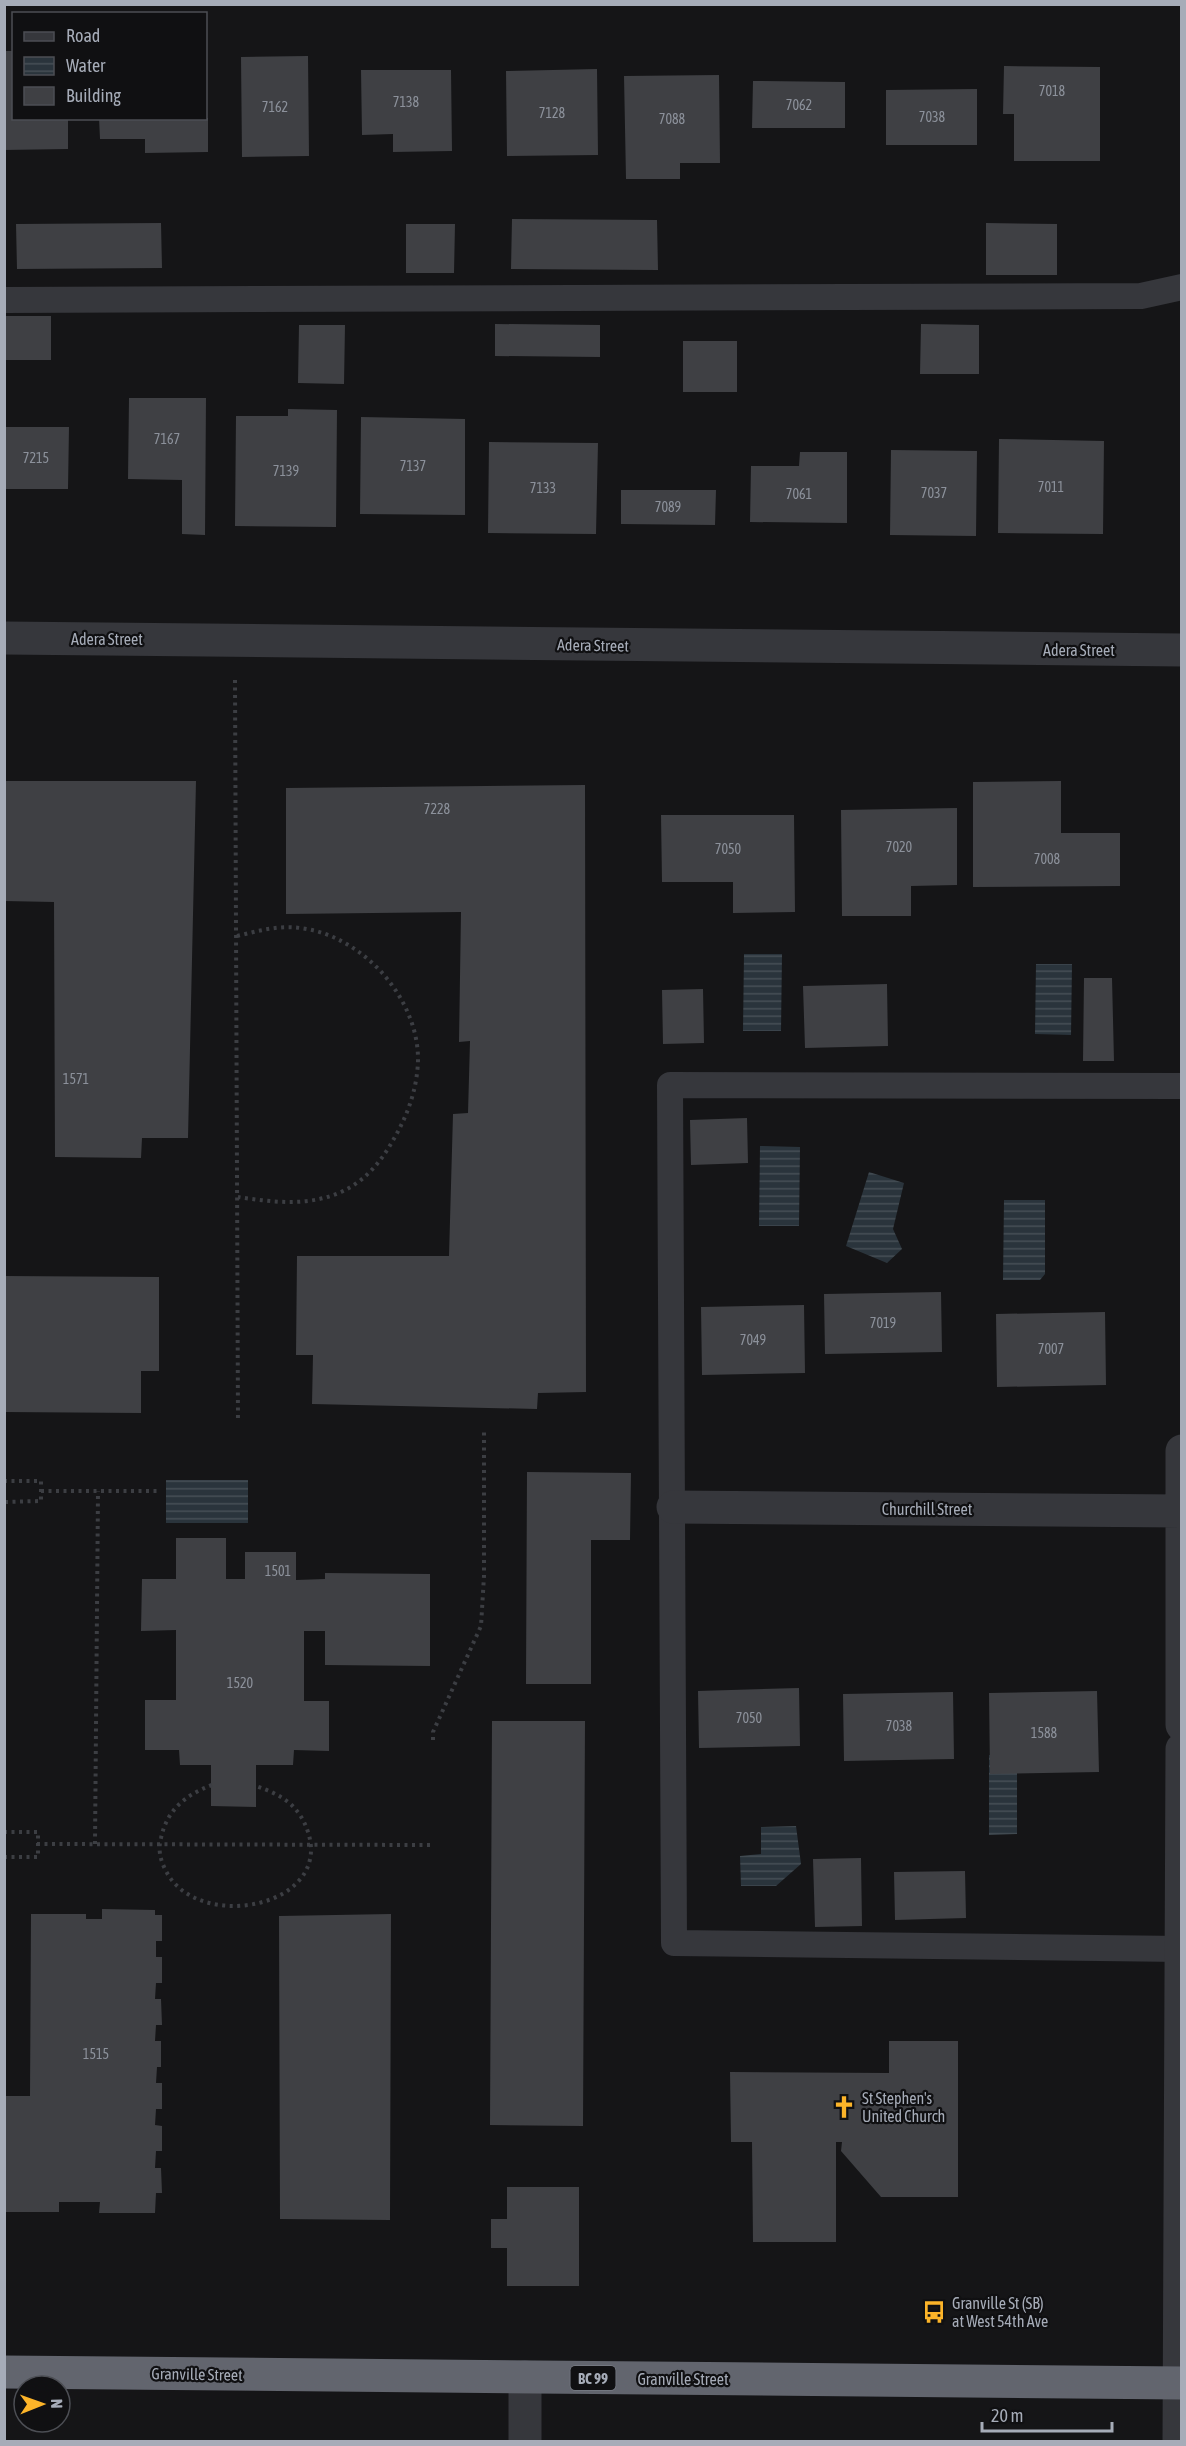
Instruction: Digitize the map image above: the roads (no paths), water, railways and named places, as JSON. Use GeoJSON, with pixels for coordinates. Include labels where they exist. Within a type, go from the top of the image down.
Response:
{"type":"FeatureCollection","features":[{"type":"Feature","properties":{"kind":"highway","name":"Granville Street"},"geometry":{"type":"LineString","coordinates":[[4,2372],[1180,2382]]}},
{"type":"Feature","properties":{"kind":"street","name":"Adera Street"},"geometry":{"type":"LineString","coordinates":[[4,638],[1182,650]]}},
{"type":"Feature","properties":{"kind":"street"},"geometry":{"type":"LineString","coordinates":[[1182,1451],[1182,1725]]}},
{"type":"Feature","properties":{"kind":"street","name":"Churchill Street"},"geometry":{"type":"LineString","coordinates":[[673,1508],[1181,1511]]}},
{"type":"Feature","properties":{"kind":"street"},"geometry":{"type":"LineString","coordinates":[[1179,2442],[1182,1749]]}},
{"type":"Feature","properties":{"kind":"street"},"geometry":{"type":"LineString","coordinates":[[525,2377],[525,2442]]}},
{"type":"Feature","properties":{"kind":"lane"},"geometry":{"type":"LineString","coordinates":[[4,300],[1129,296],[1182,287]]}},
{"type":"Feature","properties":{"kind":"lane"},"geometry":{"type":"LineString","coordinates":[[1181,1949],[674,1943],[670,1085],[1182,1086]]}},
{"type":"Feature","properties":{"kind":"water"},"geometry":{"type":"Polygon","coordinates":[[[744,954],[782,954],[781,1031],[743,1031],[744,954]]]}},
{"type":"Feature","properties":{"kind":"water"},"geometry":{"type":"Polygon","coordinates":[[[1036,964],[1072,964],[1071,1035],[1035,1034],[1036,964]]]}},
{"type":"Feature","properties":{"kind":"water"},"geometry":{"type":"Polygon","coordinates":[[[760,1146],[800,1147],[799,1226],[759,1226],[760,1146]]]}},
{"type":"Feature","properties":{"kind":"water"},"geometry":{"type":"Polygon","coordinates":[[[869,1172],[904,1183],[893,1229],[902,1249],[887,1263],[846,1246],[869,1172]]]}},
{"type":"Feature","properties":{"kind":"water"},"geometry":{"type":"Polygon","coordinates":[[[1004,1200],[1045,1200],[1045,1274],[1040,1280],[1003,1280],[1004,1200]]]}},
{"type":"Feature","properties":{"kind":"water"},"geometry":{"type":"Polygon","coordinates":[[[166,1480],[248,1480],[248,1523],[166,1523],[166,1480]]]}},
{"type":"Feature","properties":{"kind":"water"},"geometry":{"type":"Polygon","coordinates":[[[989,1755],[1017,1755],[1017,1834],[989,1835],[989,1755]]]}},
{"type":"Feature","properties":{"kind":"water"},"geometry":{"type":"Polygon","coordinates":[[[796,1826],[801,1864],[776,1886],[741,1886],[740,1856],[761,1854],[761,1827],[796,1826]]]}},
{"type":"Feature","properties":{"kind":"place","name":"St Stephen's United Church"},"geometry":{"type":"Point","coordinates":[844,2107]}},
{"type":"Feature","properties":{"kind":"place","name":"Granville St (SB) at West 54th Ave"},"geometry":{"type":"Point","coordinates":[934,2312]}}]}
